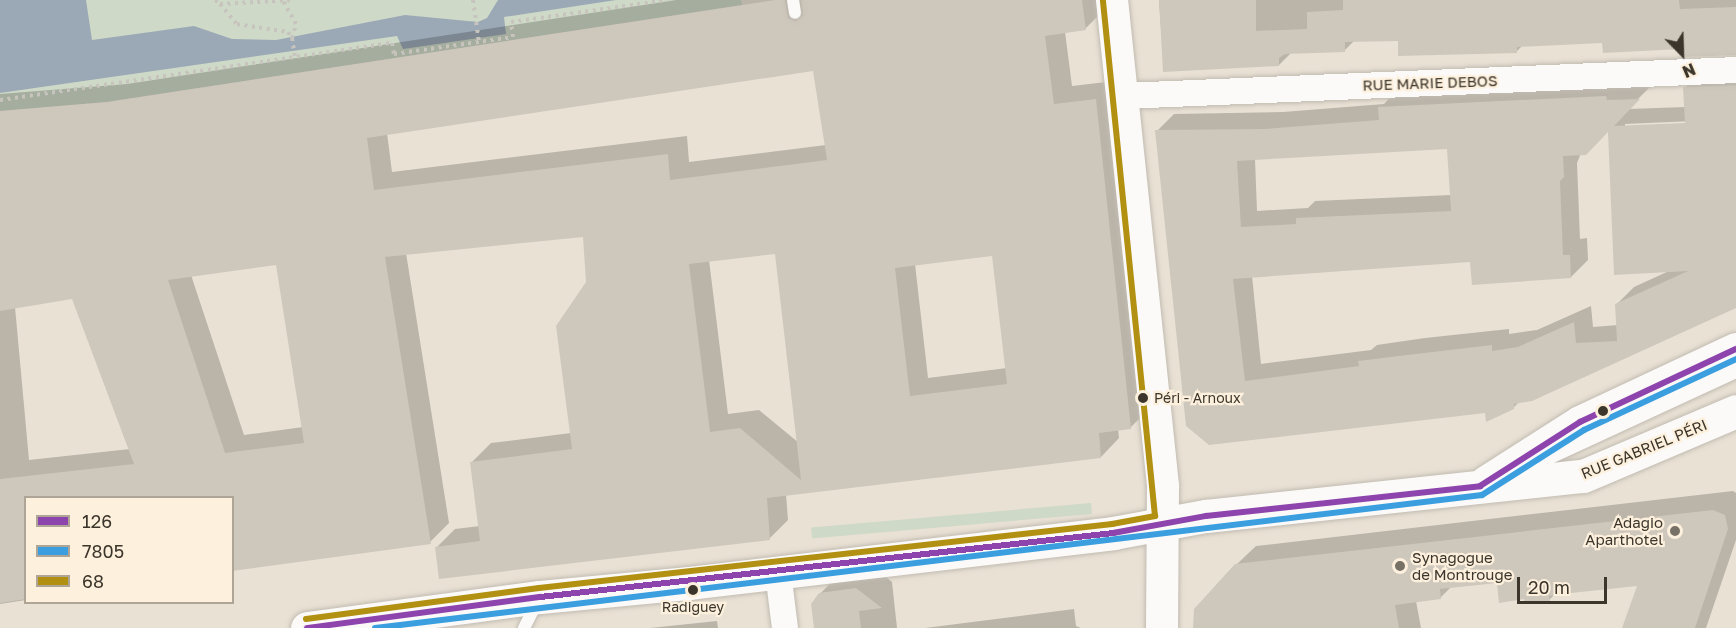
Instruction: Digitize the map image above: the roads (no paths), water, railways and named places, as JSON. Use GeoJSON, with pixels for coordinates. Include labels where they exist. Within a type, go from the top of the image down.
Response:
{"type":"FeatureCollection","features":[{"type":"Feature","properties":{"kind":"main road","name":"RUE GABRIEL PÉRI"},"geometry":{"type":"LineString","coordinates":[[1480,486],[1580,422],[1736,349]]}},
{"type":"Feature","properties":{"kind":"main road","name":"RUE GABRIEL PÉRI"},"geometry":{"type":"LineString","coordinates":[[308,628],[440,620],[540,597],[778,572],[1113,533],[1165,523],[1582,476],[1736,411]]}},
{"type":"Feature","properties":{"kind":"street"},"geometry":{"type":"LineString","coordinates":[[1112,0],[1124,96],[1165,523],[1162,628]]}},
{"type":"Feature","properties":{"kind":"street","name":"RUE MARIE DEBOS"},"geometry":{"type":"LineString","coordinates":[[1124,96],[1736,70]]}},
{"type":"Feature","properties":{"kind":"street"},"geometry":{"type":"LineString","coordinates":[[778,572],[784,628]]}},
{"type":"Feature","properties":{"kind":"lane"},"geometry":{"type":"LineString","coordinates":[[793,0],[795,13]]}},
{"type":"Feature","properties":{"kind":"lane","name":"RUE GABRIEL PÉRI"},"geometry":{"type":"LineString","coordinates":[[1480,486],[1736,372]]}},
{"type":"Feature","properties":{"kind":"lane"},"geometry":{"type":"LineString","coordinates":[[524,628],[540,597]]}},
{"type":"Feature","properties":{"kind":"water"},"geometry":{"type":"Polygon","coordinates":[[[0,0],[86,0],[92,40],[194,26],[232,39],[276,40],[405,15],[478,22],[487,18],[498,0],[616,0],[504,17],[506,34],[403,49],[397,36],[0,93],[0,0]]]}},
{"type":"Feature","properties":{"kind":"place","name":"Péri - Arnoux"},"geometry":{"type":"Point","coordinates":[1143,398]}},
{"type":"Feature","properties":{"kind":"place","name":"Adagio Aparthotel"},"geometry":{"type":"Point","coordinates":[1675,531]}},
{"type":"Feature","properties":{"kind":"place","name":"Synagogue de Montrouge"},"geometry":{"type":"Point","coordinates":[1400,566]}},
{"type":"Feature","properties":{"kind":"place","name":"Radiguey"},"geometry":{"type":"Point","coordinates":[693,590]}}]}
